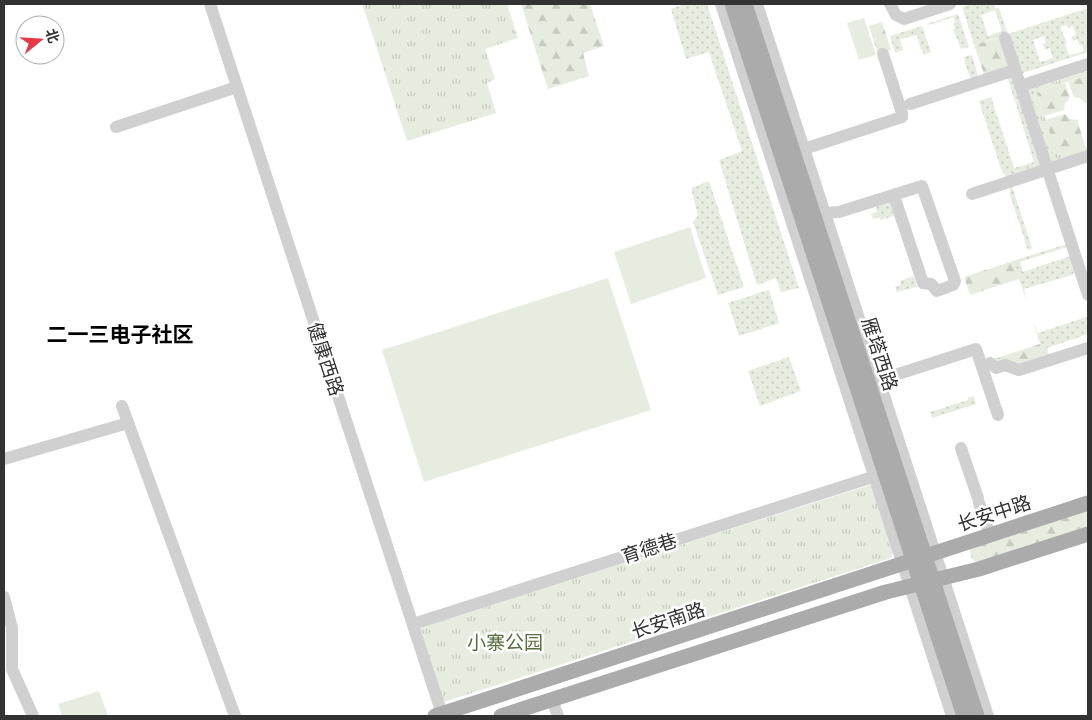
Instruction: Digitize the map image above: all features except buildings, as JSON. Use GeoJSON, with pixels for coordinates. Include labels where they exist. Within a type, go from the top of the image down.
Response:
{"type":"FeatureCollection","features":[{"type":"Feature","properties":{"kind":"main road","name":"雁塔西路"},"geometry":{"type":"LineString","coordinates":[[732,4],[880,475],[919,559]]}},
{"type":"Feature","properties":{"kind":"main road","name":"雁塔西路"},"geometry":{"type":"LineString","coordinates":[[745,4],[919,559],[977,716]]}},
{"type":"Feature","properties":{"kind":"main road","name":"长安中路"},"geometry":{"type":"LineString","coordinates":[[919,559],[1088,504]]}},
{"type":"Feature","properties":{"kind":"main road"},"geometry":{"type":"LineString","coordinates":[[501,716],[886,592],[978,569],[1088,534]]}},
{"type":"Feature","properties":{"kind":"main road","name":"长安南路"},"geometry":{"type":"LineString","coordinates":[[438,715],[919,559]]}},
{"type":"Feature","properties":{"kind":"main road","name":"雁塔西路"},"geometry":{"type":"LineString","coordinates":[[927,582],[964,716]]}},
{"type":"Feature","properties":{"kind":"street","name":"健康西路"},"geometry":{"type":"LineString","coordinates":[[210,4],[413,624],[438,715]]}},
{"type":"Feature","properties":{"kind":"street"},"geometry":{"type":"LineString","coordinates":[[721,4],[880,475]]}},
{"type":"Feature","properties":{"kind":"street"},"geometry":{"type":"LineString","coordinates":[[757,4],[878,378],[919,559],[927,582],[988,716]]}},
{"type":"Feature","properties":{"kind":"street"},"geometry":{"type":"LineString","coordinates":[[890,4],[896,16],[904,19],[950,4]]}},
{"type":"Feature","properties":{"kind":"street"},"geometry":{"type":"LineString","coordinates":[[1005,38],[1088,295]]}},
{"type":"Feature","properties":{"kind":"street"},"geometry":{"type":"LineString","coordinates":[[804,149],[901,117],[902,113],[883,54]]}},
{"type":"Feature","properties":{"kind":"street"},"geometry":{"type":"LineString","coordinates":[[1020,86],[1088,64]]}},
{"type":"Feature","properties":{"kind":"street"},"geometry":{"type":"LineString","coordinates":[[910,104],[1015,70]]}},
{"type":"Feature","properties":{"kind":"street"},"geometry":{"type":"LineString","coordinates":[[116,127],[237,87]]}},
{"type":"Feature","properties":{"kind":"street"},"geometry":{"type":"LineString","coordinates":[[972,194],[1088,156]]}},
{"type":"Feature","properties":{"kind":"street"},"geometry":{"type":"LineString","coordinates":[[825,213],[839,212],[922,186],[954,282],[952,286],[937,291],[931,284],[923,283],[895,199]]}},
{"type":"Feature","properties":{"kind":"street"},"geometry":{"type":"LineString","coordinates":[[990,364],[996,368],[1005,366],[1019,370],[1088,348]]}},
{"type":"Feature","properties":{"kind":"street"},"geometry":{"type":"LineString","coordinates":[[878,378],[892,376],[976,349],[998,415]]}},
{"type":"Feature","properties":{"kind":"street"},"geometry":{"type":"LineString","coordinates":[[122,406],[235,716]]}},
{"type":"Feature","properties":{"kind":"street"},"geometry":{"type":"LineString","coordinates":[[4,459],[128,423]]}},
{"type":"Feature","properties":{"kind":"street"},"geometry":{"type":"LineString","coordinates":[[961,448],[990,536]]}},
{"type":"Feature","properties":{"kind":"street","name":"育德巷"},"geometry":{"type":"LineString","coordinates":[[413,624],[880,475]]}},
{"type":"Feature","properties":{"kind":"street"},"geometry":{"type":"LineString","coordinates":[[927,582],[952,716]]}},
{"type":"Feature","properties":{"kind":"street"},"geometry":{"type":"LineString","coordinates":[[4,597],[12,628],[12,669],[33,716]]}},
{"type":"Feature","properties":{"kind":"street"},"geometry":{"type":"LineString","coordinates":[[552,700],[558,716]]}},
{"type":"Feature","properties":{"kind":"green space"},"geometry":{"type":"Polygon","coordinates":[[[369,4],[507,4],[518,38],[485,49],[495,79],[487,83],[496,113],[407,141],[363,6],[369,4]]]}},
{"type":"Feature","properties":{"kind":"green space"},"geometry":{"type":"Polygon","coordinates":[[[521,4],[590,4],[604,46],[583,53],[589,76],[548,89],[521,4]]]}},
{"type":"Feature","properties":{"kind":"green space"},"geometry":{"type":"Polygon","coordinates":[[[685,4],[707,4],[799,288],[781,292],[776,278],[757,285],[719,160],[742,151],[709,52],[686,59],[671,9],[685,4]]]}},
{"type":"Feature","properties":{"kind":"green space"},"geometry":{"type":"Polygon","coordinates":[[[972,4],[994,4],[996,9],[999,8],[1008,34],[974,45],[962,7],[972,4]],[[995,10],[981,15],[988,36],[1002,31],[995,10]]]}},
{"type":"Feature","properties":{"kind":"green space"},"geometry":{"type":"Polygon","coordinates":[[[1088,8],[1088,52],[1020,74],[1008,34],[1088,8]],[[1067,25],[1060,27],[1067,43],[1065,44],[1069,55],[1084,52],[1082,45],[1080,46],[1077,39],[1073,41],[1071,37],[1076,35],[1073,26],[1068,28],[1067,25]],[[1044,36],[1033,40],[1040,62],[1053,58],[1050,48],[1045,50],[1043,44],[1046,43],[1044,36]]]}},
{"type":"Feature","properties":{"kind":"green space"},"geometry":{"type":"Polygon","coordinates":[[[958,14],[969,47],[961,49],[953,29],[955,28],[953,24],[955,23],[954,17],[927,24],[958,14]]]}},
{"type":"Feature","properties":{"kind":"green space"},"geometry":{"type":"Polygon","coordinates":[[[864,18],[876,55],[859,60],[847,23],[864,18]]]}},
{"type":"Feature","properties":{"kind":"green space"},"geometry":{"type":"Polygon","coordinates":[[[882,22],[891,50],[878,54],[869,26],[882,22]]]}},
{"type":"Feature","properties":{"kind":"green space"},"geometry":{"type":"Polygon","coordinates":[[[922,26],[931,52],[924,55],[917,35],[900,39],[903,50],[895,53],[890,36],[922,26]]]}},
{"type":"Feature","properties":{"kind":"green space"},"geometry":{"type":"Polygon","coordinates":[[[1000,37],[1011,69],[985,77],[974,45],[1000,37]]]}},
{"type":"Feature","properties":{"kind":"green space"},"geometry":{"type":"Polygon","coordinates":[[[972,55],[979,79],[972,82],[964,57],[972,55]]]}},
{"type":"Feature","properties":{"kind":"green space"},"geometry":{"type":"Polygon","coordinates":[[[1088,68],[1088,71],[1039,87],[1034,93],[1051,151],[1059,159],[1055,163],[1049,161],[1027,94],[1028,89],[1088,68]]]}},
{"type":"Feature","properties":{"kind":"green space"},"geometry":{"type":"Polygon","coordinates":[[[1088,71],[1088,75],[1038,93],[1057,154],[1061,155],[1088,147],[1088,151],[1059,159],[1051,151],[1034,93],[1039,87],[1088,71]]]}},
{"type":"Feature","properties":{"kind":"green space"},"geometry":{"type":"Polygon","coordinates":[[[1012,74],[1040,166],[1006,177],[1001,169],[979,101],[991,97],[1014,168],[1034,162],[1007,76],[1012,74]]]}},
{"type":"Feature","properties":{"kind":"green space"},"geometry":{"type":"Polygon","coordinates":[[[1088,75],[1088,102],[1085,103],[1080,98],[1074,97],[1068,82],[1088,75]]]}},
{"type":"Feature","properties":{"kind":"green space"},"geometry":{"type":"Polygon","coordinates":[[[1065,83],[1070,98],[1065,103],[1064,110],[1044,116],[1038,93],[1065,83]]]}},
{"type":"Feature","properties":{"kind":"green space"},"geometry":{"type":"Polygon","coordinates":[[[1065,114],[1070,119],[1077,120],[1086,148],[1060,155],[1056,153],[1045,120],[1065,114]]]}},
{"type":"Feature","properties":{"kind":"green space"},"geometry":{"type":"Polygon","coordinates":[[[709,181],[744,287],[718,295],[693,222],[698,216],[691,188],[709,181]]]}},
{"type":"Feature","properties":{"kind":"green space"},"geometry":{"type":"Polygon","coordinates":[[[1012,186],[1032,248],[1028,250],[1010,195],[1010,188],[1012,186]]]}},
{"type":"Feature","properties":{"kind":"green space"},"geometry":{"type":"Polygon","coordinates":[[[889,198],[894,216],[880,220],[879,217],[873,219],[871,214],[877,212],[876,206],[889,198]]]}},
{"type":"Feature","properties":{"kind":"green space"},"geometry":{"type":"Polygon","coordinates":[[[690,227],[706,278],[631,304],[614,252],[690,227]]]}},
{"type":"Feature","properties":{"kind":"green space"},"geometry":{"type":"Polygon","coordinates":[[[1067,244],[1067,247],[1020,262],[1023,272],[1071,256],[1076,270],[1072,275],[1024,289],[1027,302],[1013,261],[1067,244]]]}},
{"type":"Feature","properties":{"kind":"green space"},"geometry":{"type":"Polygon","coordinates":[[[1013,261],[1019,279],[970,295],[964,277],[1013,261]]]}},
{"type":"Feature","properties":{"kind":"green space"},"geometry":{"type":"Polygon","coordinates":[[[914,276],[917,287],[897,292],[895,287],[901,285],[900,281],[914,276]]]}},
{"type":"Feature","properties":{"kind":"green space"},"geometry":{"type":"Polygon","coordinates":[[[608,278],[651,410],[424,482],[382,350],[608,278]]]}},
{"type":"Feature","properties":{"kind":"green space"},"geometry":{"type":"Polygon","coordinates":[[[769,290],[779,323],[739,336],[728,303],[769,290]]]}},
{"type":"Feature","properties":{"kind":"green space"},"geometry":{"type":"Polygon","coordinates":[[[1088,317],[1088,334],[1047,348],[1050,358],[1045,359],[1033,321],[1038,333],[1088,317]]]}},
{"type":"Feature","properties":{"kind":"green space"},"geometry":{"type":"Polygon","coordinates":[[[1040,344],[1045,359],[1020,367],[993,365],[991,360],[1040,344]]]}},
{"type":"Feature","properties":{"kind":"green space"},"geometry":{"type":"Polygon","coordinates":[[[789,357],[801,391],[760,406],[748,371],[789,357]]]}},
{"type":"Feature","properties":{"kind":"green space"},"geometry":{"type":"Polygon","coordinates":[[[974,396],[976,404],[932,418],[930,412],[968,400],[968,398],[974,396]]]}},
{"type":"Feature","properties":{"kind":"green space","name":"小寨公园"},"geometry":{"type":"Polygon","coordinates":[[[876,483],[896,546],[891,558],[444,702],[420,628],[876,483]]]}},
{"type":"Feature","properties":{"kind":"green space"},"geometry":{"type":"Polygon","coordinates":[[[1088,508],[1088,526],[976,563],[971,557],[970,547],[1088,508]]]}},
{"type":"Feature","properties":{"kind":"green space"},"geometry":{"type":"Polygon","coordinates":[[[99,691],[108,716],[62,716],[58,704],[99,691]]]}},
{"type":"Feature","properties":{"kind":"district","name":"二一三电子社区"},"geometry":{"type":"Point","coordinates":[120,335]}}]}
